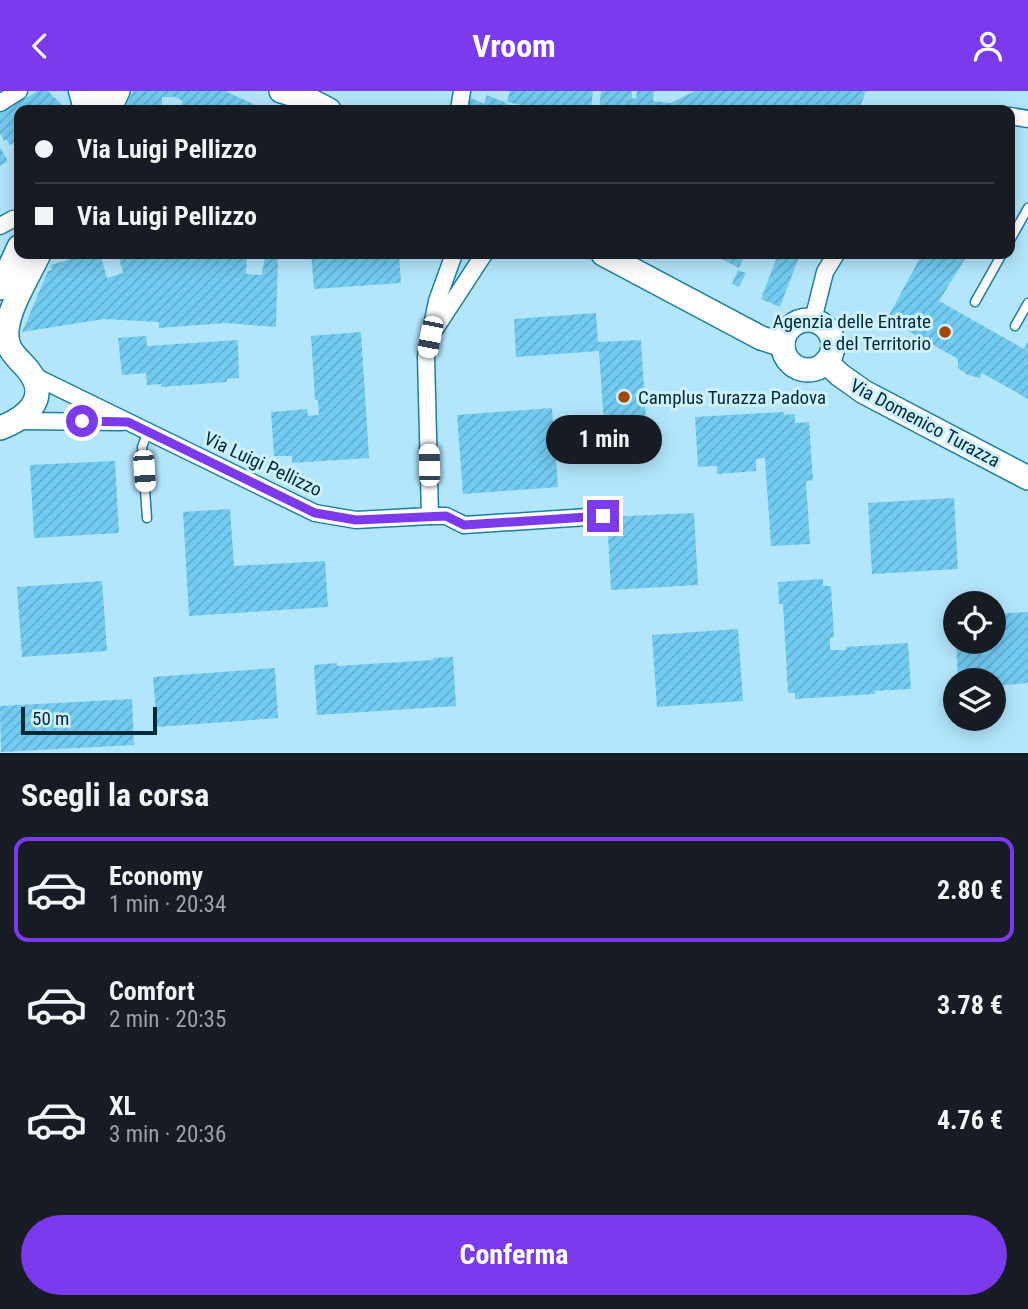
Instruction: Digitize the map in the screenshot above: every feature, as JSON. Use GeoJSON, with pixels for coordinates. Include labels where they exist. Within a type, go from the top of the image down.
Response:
{"type":"FeatureCollection","features":[{"type":"Feature","properties":{"kind":"main road"},"geometry":{"type":"LineString","coordinates":[[281,91],[303,95],[320,105]]}},
{"type":"Feature","properties":{"kind":"main road"},"geometry":{"type":"LineString","coordinates":[[0,288],[14,258]]}},
{"type":"Feature","properties":{"kind":"main road"},"geometry":{"type":"LineString","coordinates":[[8,424],[29,412],[35,400],[36,387],[27,370],[11,352],[7,329],[11,314],[37,259]]}},
{"type":"Feature","properties":{"kind":"main road"},"geometry":{"type":"LineString","coordinates":[[612,259],[761,338],[783,345]]}},
{"type":"Feature","properties":{"kind":"main road"},"geometry":{"type":"LineString","coordinates":[[804,320],[813,320],[823,325],[830,333],[832,353],[827,362],[814,370],[798,369],[787,359],[783,345],[789,329],[804,320]]}},
{"type":"Feature","properties":{"kind":"main road"},"geometry":{"type":"LineString","coordinates":[[0,359],[16,361],[27,370]]}},
{"type":"Feature","properties":{"kind":"main road","name":"Via Domenico Turazza"},"geometry":{"type":"LineString","coordinates":[[827,362],[864,392],[1028,478]]}},
{"type":"Feature","properties":{"kind":"street"},"geometry":{"type":"LineString","coordinates":[[0,103],[19,91]]}},
{"type":"Feature","properties":{"kind":"street"},"geometry":{"type":"LineString","coordinates":[[430,516],[426,356],[437,301],[452,259]]}},
{"type":"Feature","properties":{"kind":"street"},"geometry":{"type":"LineString","coordinates":[[430,337],[481,259]]}},
{"type":"Feature","properties":{"kind":"street"},"geometry":{"type":"LineString","coordinates":[[813,320],[825,272],[833,259]]}},
{"type":"Feature","properties":{"kind":"street","name":"Via Luigi Pellizzo"},"geometry":{"type":"LineString","coordinates":[[27,370],[315,513],[356,520],[446,516],[464,525],[603,516]]}},
{"type":"Feature","properties":{"kind":"street","name":"Via Luigi Pellizzo"},"geometry":{"type":"LineString","coordinates":[[8,424],[128,422]]}},
{"type":"Feature","properties":{"kind":"lane"},"geometry":{"type":"LineString","coordinates":[[1015,231],[1028,208]]}},
{"type":"Feature","properties":{"kind":"lane"},"geometry":{"type":"LineString","coordinates":[[975,302],[999,259]]}},
{"type":"Feature","properties":{"kind":"lane"},"geometry":{"type":"LineString","coordinates":[[1015,326],[1028,303]]}},
{"type":"Feature","properties":{"kind":"lane"},"geometry":{"type":"LineString","coordinates":[[147,518],[142,447],[148,432]]}},
{"type":"Feature","properties":{"kind":"building"},"geometry":{"type":"Polygon","coordinates":[[[38,91],[48,91],[61,104],[14,105],[14,143],[10,145],[0,133],[0,113],[38,91]]]}},
{"type":"Feature","properties":{"kind":"building"},"geometry":{"type":"Polygon","coordinates":[[[133,91],[225,91],[255,105],[181,105],[183,101],[175,97],[162,97],[162,105],[126,105],[133,91]]]}},
{"type":"Feature","properties":{"kind":"building"},"geometry":{"type":"Polygon","coordinates":[[[510,91],[593,91],[592,105],[521,105],[507,102],[510,91]]]}},
{"type":"Feature","properties":{"kind":"building"},"geometry":{"type":"Polygon","coordinates":[[[601,91],[632,91],[632,98],[636,99],[637,91],[654,91],[653,101],[671,103],[695,91],[866,91],[861,105],[600,105],[601,91]]]}},
{"type":"Feature","properties":{"kind":"building"},"geometry":{"type":"Polygon","coordinates":[[[487,95],[510,105],[468,105],[471,98],[484,104],[487,95]]]}},
{"type":"Feature","properties":{"kind":"building"},"geometry":{"type":"Polygon","coordinates":[[[0,147],[8,161],[0,166],[0,147]]]}},
{"type":"Feature","properties":{"kind":"building"},"geometry":{"type":"Polygon","coordinates":[[[71,259],[101,259],[107,278],[123,273],[119,259],[247,259],[246,274],[262,275],[264,259],[278,259],[276,327],[226,323],[159,328],[159,322],[104,319],[22,332],[48,271],[52,270],[51,265],[71,259]]]}},
{"type":"Feature","properties":{"kind":"building"},"geometry":{"type":"Polygon","coordinates":[[[311,259],[399,259],[401,283],[314,289],[311,259]]]}},
{"type":"Feature","properties":{"kind":"building"},"geometry":{"type":"Polygon","coordinates":[[[722,259],[743,259],[739,268],[722,259]]]}},
{"type":"Feature","properties":{"kind":"building"},"geometry":{"type":"Polygon","coordinates":[[[776,259],[798,259],[780,307],[761,299],[776,259]]]}},
{"type":"Feature","properties":{"kind":"building"},"geometry":{"type":"Polygon","coordinates":[[[919,259],[965,259],[939,301],[1024,349],[1028,342],[1028,399],[982,373],[980,378],[968,375],[958,368],[958,359],[887,319],[919,259]]]}},
{"type":"Feature","properties":{"kind":"building"},"geometry":{"type":"Polygon","coordinates":[[[738,270],[746,273],[739,287],[732,284],[738,270]]]}},
{"type":"Feature","properties":{"kind":"building","name":"Camplus Turazza Padova"},"geometry":{"type":"Polygon","coordinates":[[[596,313],[598,342],[641,340],[647,437],[605,440],[599,351],[516,357],[514,319],[596,313]]]}},
{"type":"Feature","properties":{"kind":"building"},"geometry":{"type":"Polygon","coordinates":[[[361,332],[369,458],[292,463],[292,456],[274,456],[271,412],[307,409],[308,416],[319,415],[318,400],[315,400],[311,336],[361,332]]]}},
{"type":"Feature","properties":{"kind":"building"},"geometry":{"type":"Polygon","coordinates":[[[146,336],[147,346],[238,340],[239,378],[227,379],[227,382],[161,387],[161,384],[147,385],[146,373],[122,375],[118,338],[146,336]]]}},
{"type":"Feature","properties":{"kind":"building"},"geometry":{"type":"Polygon","coordinates":[[[552,408],[558,487],[463,494],[457,415],[552,408]]]}},
{"type":"Feature","properties":{"kind":"building"},"geometry":{"type":"Polygon","coordinates":[[[784,412],[784,415],[795,414],[795,423],[809,422],[813,480],[806,481],[810,544],[771,546],[765,458],[756,459],[756,471],[717,474],[717,466],[698,467],[695,417],[784,412]]]}},
{"type":"Feature","properties":{"kind":"building"},"geometry":{"type":"Polygon","coordinates":[[[115,461],[119,533],[34,538],[30,465],[115,461]]]}},
{"type":"Feature","properties":{"kind":"building"},"geometry":{"type":"Polygon","coordinates":[[[954,498],[958,569],[872,574],[868,503],[954,498]]]}},
{"type":"Feature","properties":{"kind":"building"},"geometry":{"type":"Polygon","coordinates":[[[230,509],[234,566],[325,561],[328,607],[189,616],[183,512],[230,509]]]}},
{"type":"Feature","properties":{"kind":"building"},"geometry":{"type":"Polygon","coordinates":[[[694,513],[698,585],[611,590],[607,517],[694,513]]]}},
{"type":"Feature","properties":{"kind":"building"},"geometry":{"type":"Polygon","coordinates":[[[823,579],[823,586],[831,586],[834,637],[830,638],[830,650],[908,643],[911,689],[795,699],[795,693],[788,693],[783,604],[779,604],[778,582],[823,579]]]}},
{"type":"Feature","properties":{"kind":"building"},"geometry":{"type":"Polygon","coordinates":[[[102,581],[107,651],[22,657],[17,587],[102,581]]]}},
{"type":"Feature","properties":{"kind":"building"},"geometry":{"type":"Polygon","coordinates":[[[1028,612],[1028,683],[1006,685],[1006,668],[957,668],[957,654],[1006,654],[1006,613],[1028,612]]]}},
{"type":"Feature","properties":{"kind":"building"},"geometry":{"type":"Polygon","coordinates":[[[738,629],[743,701],[657,707],[652,635],[738,629]]]}},
{"type":"Feature","properties":{"kind":"building"},"geometry":{"type":"Polygon","coordinates":[[[453,657],[456,706],[317,715],[314,665],[337,663],[337,666],[453,657]]]}},
{"type":"Feature","properties":{"kind":"building"},"geometry":{"type":"Polygon","coordinates":[[[275,668],[278,718],[157,727],[153,677],[275,668]]]}},
{"type":"Feature","properties":{"kind":"building"},"geometry":{"type":"Polygon","coordinates":[[[132,699],[134,745],[1,752],[0,706],[132,699]]]}},
{"type":"Feature","properties":{"kind":"place","name":"Agenzia delle Entrate e del Territorio"},"geometry":{"type":"Point","coordinates":[945,332]}},
{"type":"Feature","properties":{"kind":"place","name":"Camplus Turazza Padova"},"geometry":{"type":"Point","coordinates":[624,397]}},
{"type":"Feature","properties":{"kind":"route"},"geometry":{"type":"LineString","coordinates":[[82,421],[128,422],[315,513],[356,520],[446,516],[464,525],[603,516]]}}]}
